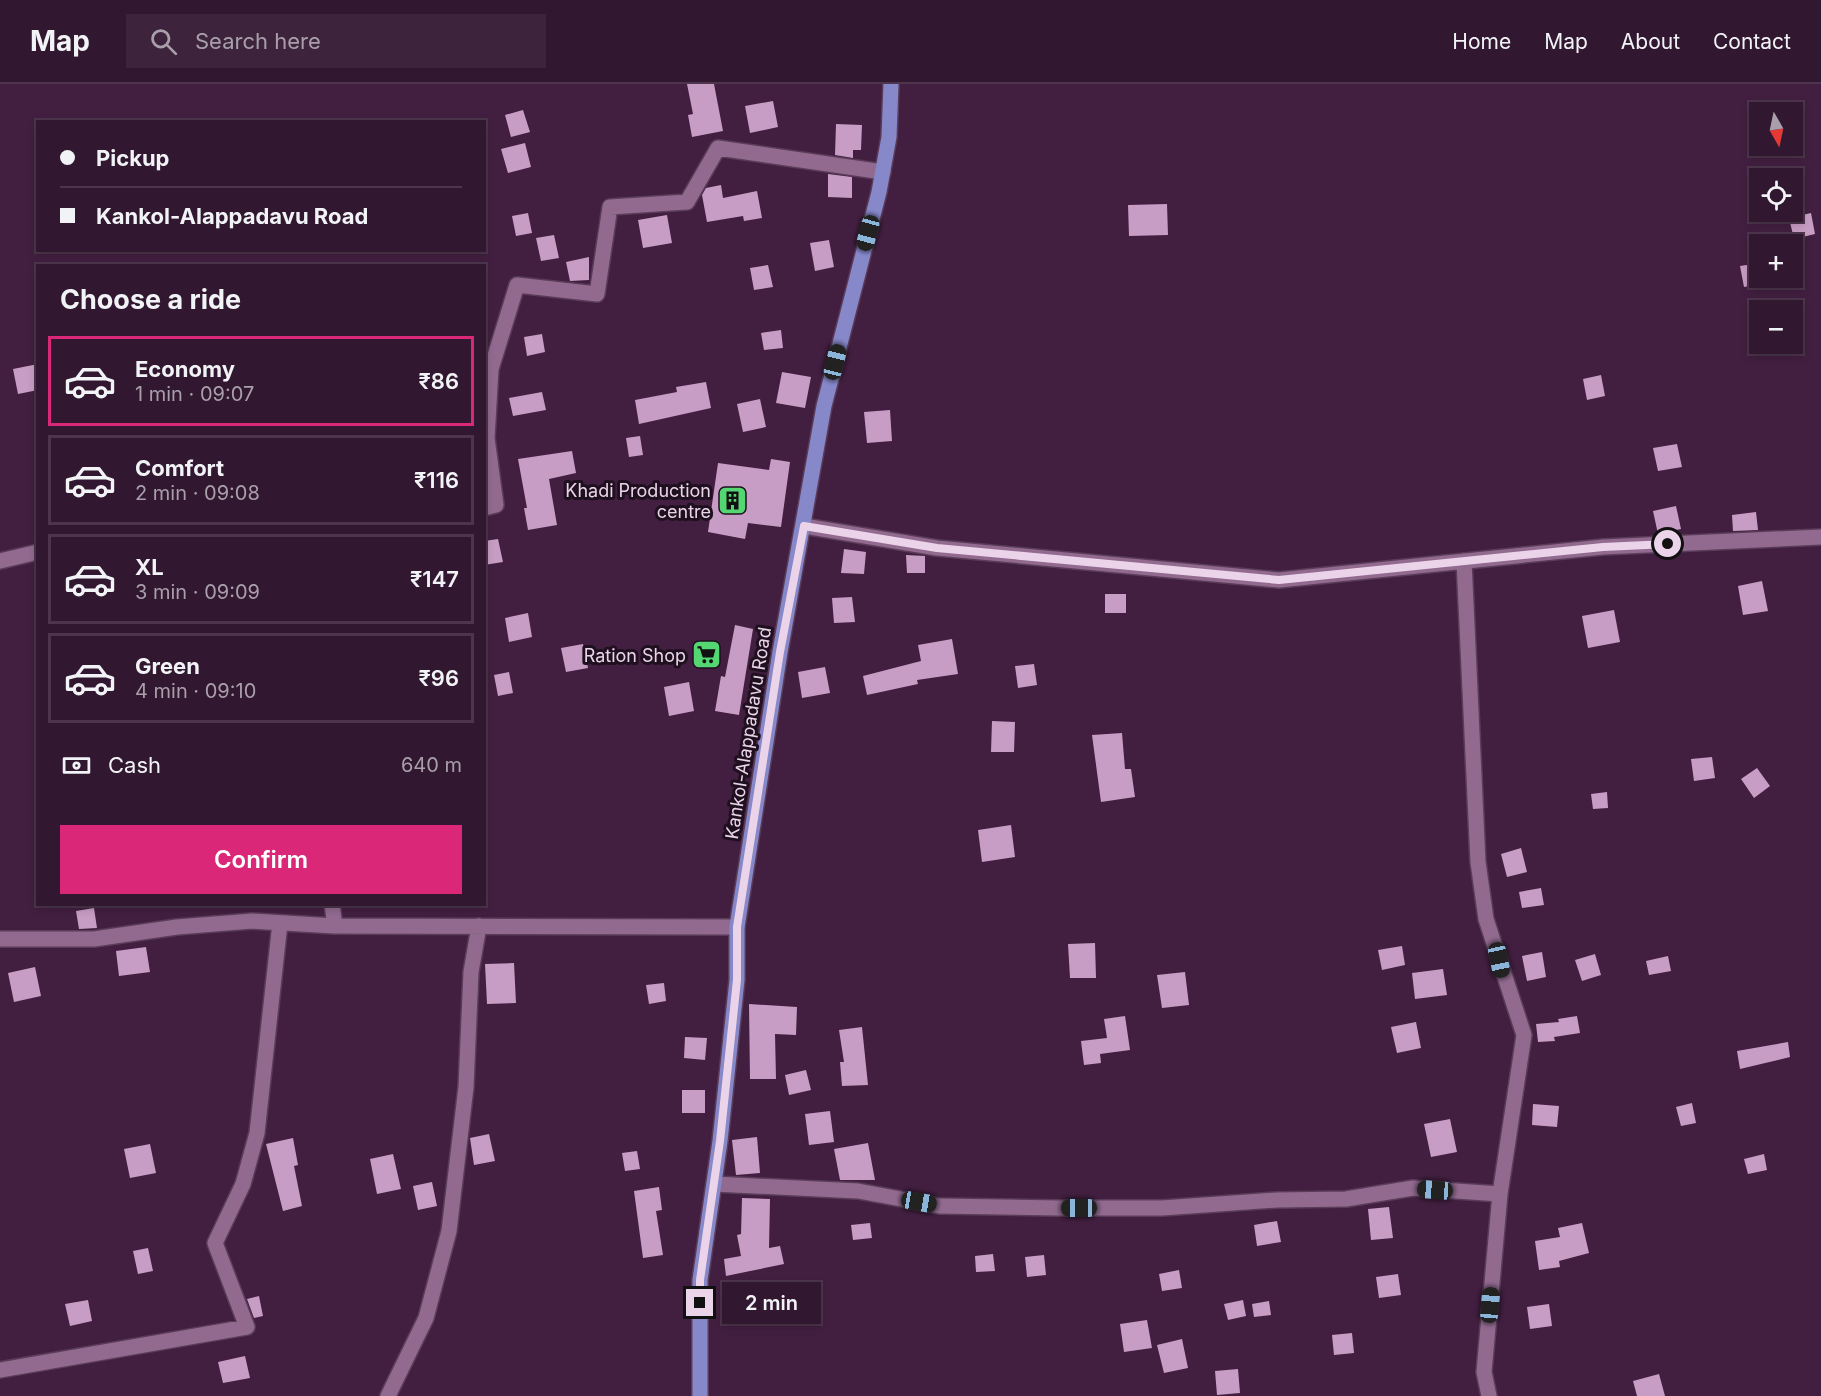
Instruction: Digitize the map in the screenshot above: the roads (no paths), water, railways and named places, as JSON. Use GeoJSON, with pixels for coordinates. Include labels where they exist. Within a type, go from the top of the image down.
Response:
{"type":"FeatureCollection","features":[{"type":"Feature","properties":{"kind":"main road","name":"Kankol-Alappadavu Road"},"geometry":{"type":"LineString","coordinates":[[700,1396],[700,1280],[714,1184],[737,980],[737,927],[780,652],[824,406],[883,172],[889,137],[891,84]]}},
{"type":"Feature","properties":{"kind":"street"},"geometry":{"type":"LineString","coordinates":[[486,508],[496,505],[487,438],[491,369],[517,285],[597,294],[610,207],[687,202],[718,148],[883,172]]}},
{"type":"Feature","properties":{"kind":"street"},"geometry":{"type":"LineString","coordinates":[[804,526],[937,548],[1279,580],[1603,547],[1821,537]]}},
{"type":"Feature","properties":{"kind":"street"},"geometry":{"type":"LineString","coordinates":[[0,561],[36,552]]}},
{"type":"Feature","properties":{"kind":"street"},"geometry":{"type":"LineString","coordinates":[[1464,561],[1478,861],[1486,919],[1524,1035],[1500,1194],[1484,1372],[1489,1396]]}},
{"type":"Feature","properties":{"kind":"street"},"geometry":{"type":"LineString","coordinates":[[332,906],[335,927]]}},
{"type":"Feature","properties":{"kind":"street"},"geometry":{"type":"LineString","coordinates":[[0,939],[94,939],[177,927],[252,921],[335,927],[737,927]]}},
{"type":"Feature","properties":{"kind":"street"},"geometry":{"type":"LineString","coordinates":[[0,1370],[247,1327],[215,1243],[243,1184],[257,1133],[280,923]]}},
{"type":"Feature","properties":{"kind":"street"},"geometry":{"type":"LineString","coordinates":[[388,1396],[426,1318],[449,1231],[466,1087],[471,972],[479,926]]}},
{"type":"Feature","properties":{"kind":"street"},"geometry":{"type":"LineString","coordinates":[[714,1184],[768,1189],[858,1191],[939,1206],[1046,1208],[1162,1208],[1276,1200],[1347,1199],[1413,1188],[1500,1194]]}},
{"type":"Feature","properties":{"kind":"place","name":"Khadi Production centre"},"geometry":{"type":"Point","coordinates":[732,500]}},
{"type":"Feature","properties":{"kind":"place","name":"Ration Shop"},"geometry":{"type":"Point","coordinates":[707,655]}}]}
